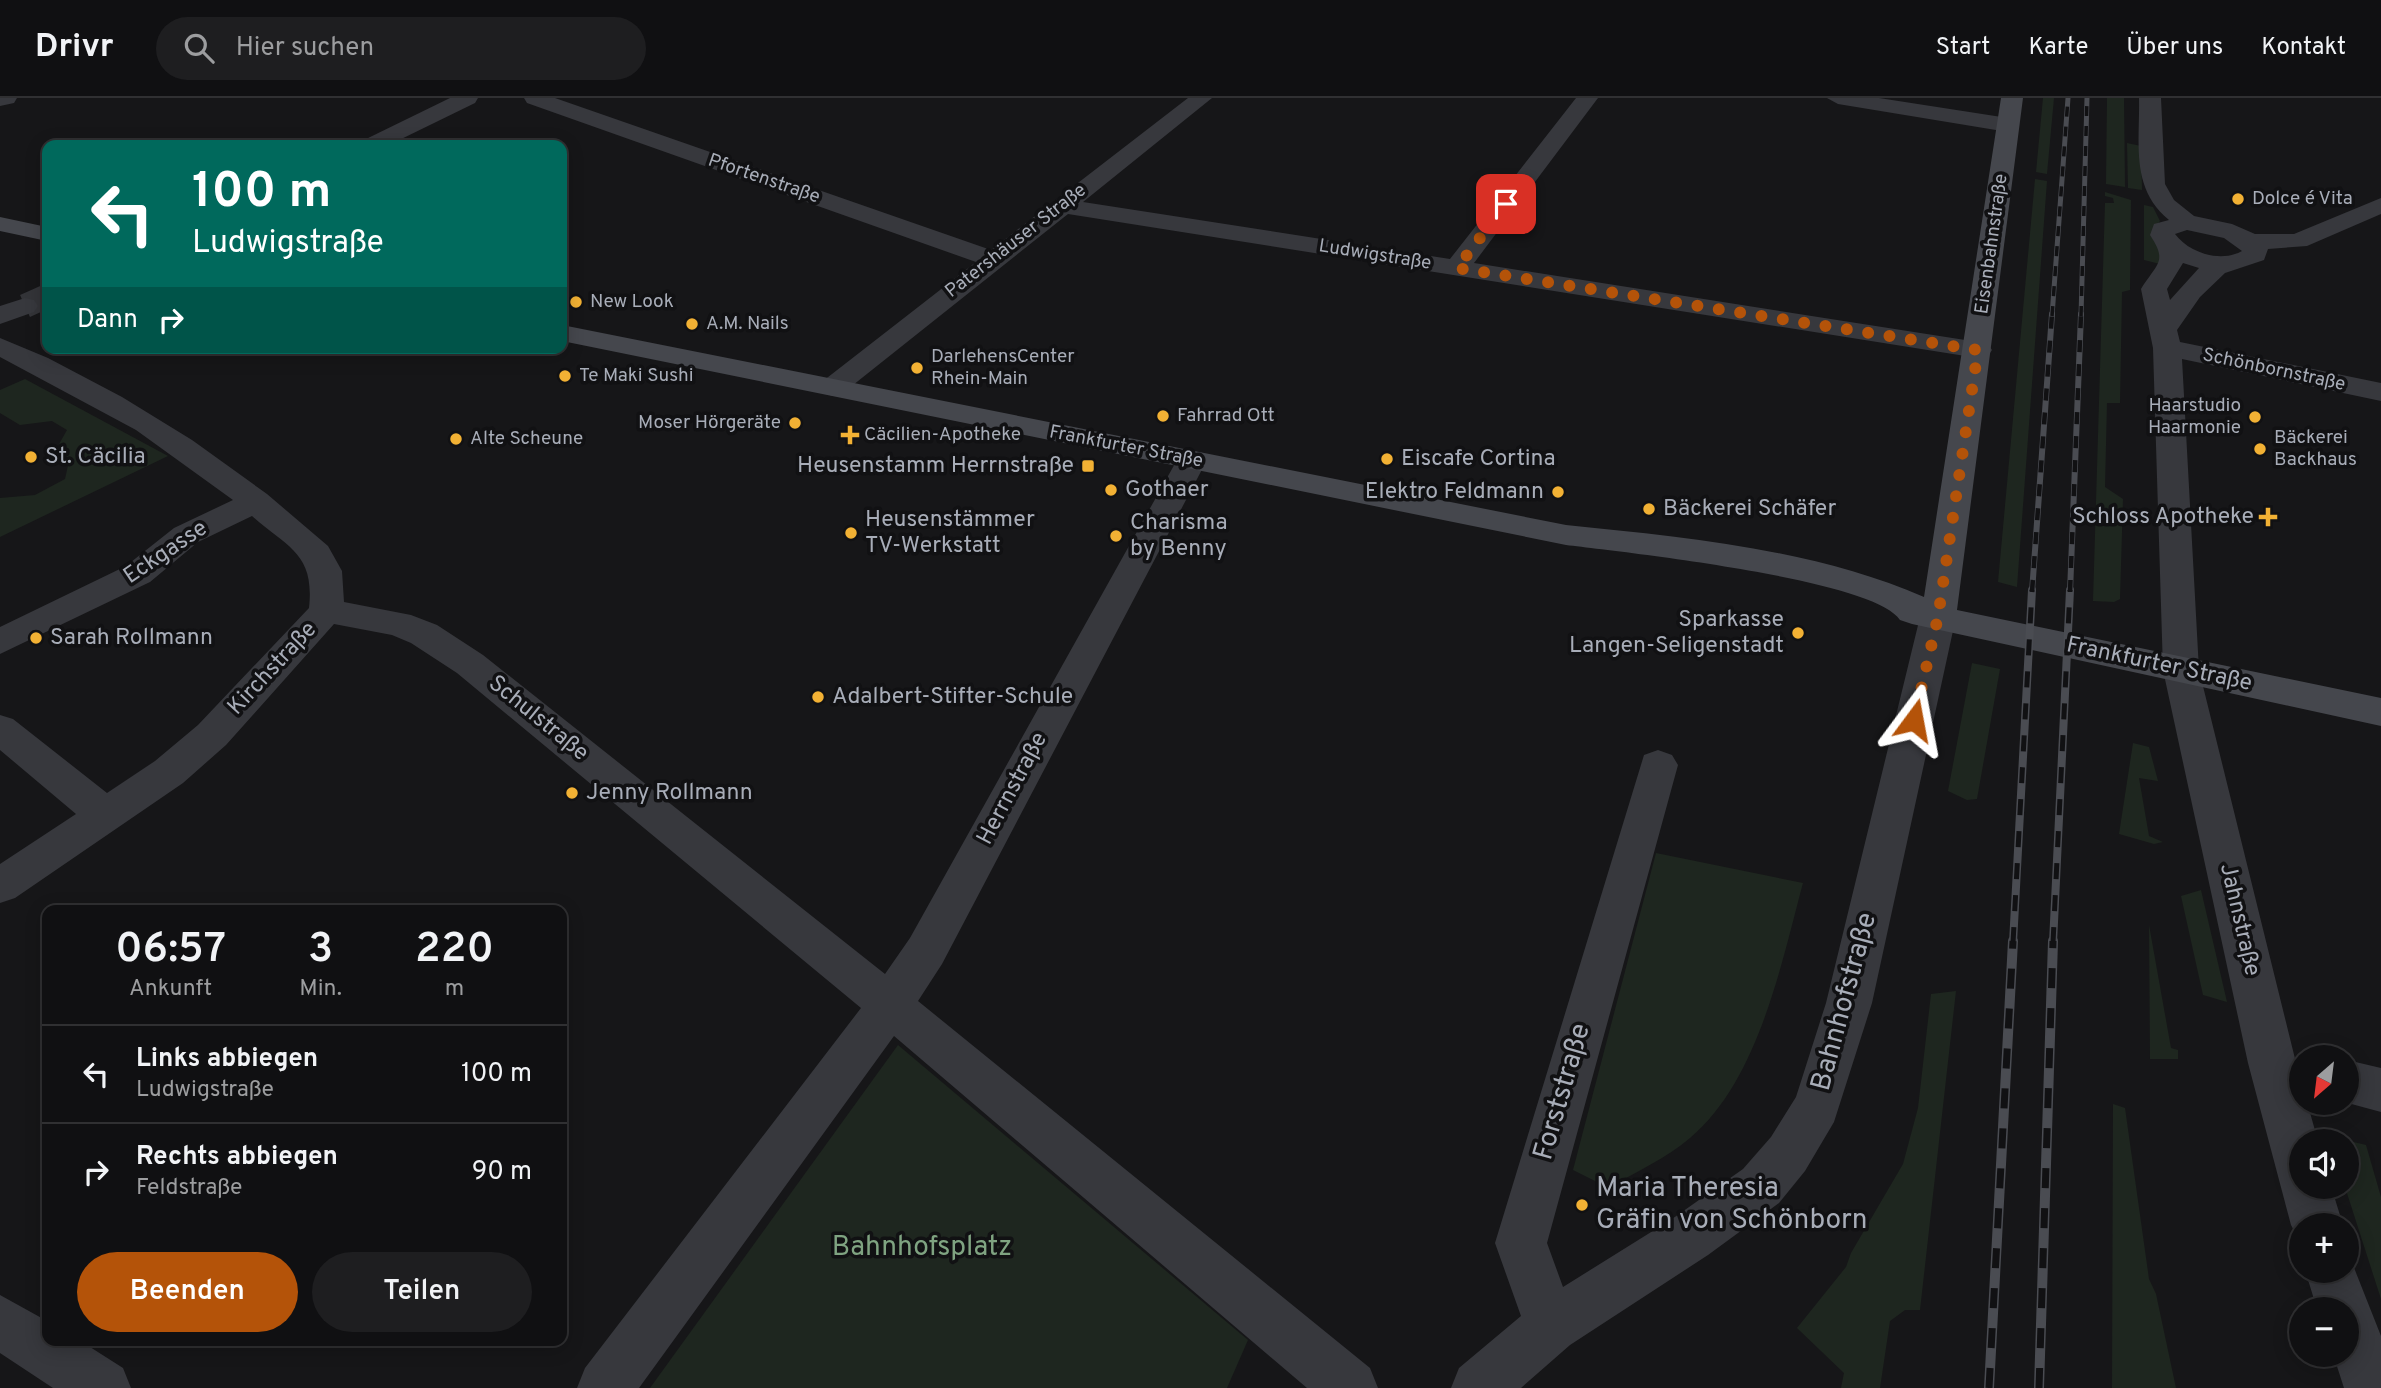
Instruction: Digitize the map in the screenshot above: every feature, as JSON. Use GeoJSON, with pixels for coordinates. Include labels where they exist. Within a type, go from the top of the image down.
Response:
{"type":"FeatureCollection","features":[{"type":"Feature","properties":{"kind":"street"},"geometry":{"type":"LineString","coordinates":[[0,100],[5,98]]}},
{"type":"Feature","properties":{"kind":"street"},"geometry":{"type":"LineString","coordinates":[[382,140],[467,98]]}},
{"type":"Feature","properties":{"kind":"street","name":"Pfortenstraße"},"geometry":{"type":"LineString","coordinates":[[536,98],[992,260]]}},
{"type":"Feature","properties":{"kind":"street","name":"Patershäuser Straße"},"geometry":{"type":"LineString","coordinates":[[833,387],[1201,98]]}},
{"type":"Feature","properties":{"kind":"street"},"geometry":{"type":"LineString","coordinates":[[1457,268],[1587,98]]}},
{"type":"Feature","properties":{"kind":"street"},"geometry":{"type":"LineString","coordinates":[[1838,98],[2008,125]]}},
{"type":"Feature","properties":{"kind":"street","name":"Eisenbahnstraße"},"geometry":{"type":"LineString","coordinates":[[1914,720],[1938,617],[1978,350],[2011,98]]}},
{"type":"Feature","properties":{"kind":"street"},"geometry":{"type":"LineString","coordinates":[[2150,98],[2153,184],[2164,204],[2187,223]]}},
{"type":"Feature","properties":{"kind":"street"},"geometry":{"type":"LineString","coordinates":[[2250,242],[2255,255],[2247,261],[2224,263],[2198,258],[2174,248],[2165,242],[2163,229],[2187,223],[2219,228],[2250,242],[2298,241],[2381,205]]}},
{"type":"Feature","properties":{"kind":"street","name":"Ludwigstraße"},"geometry":{"type":"LineString","coordinates":[[1062,206],[1978,350]]}},
{"type":"Feature","properties":{"kind":"street"},"geometry":{"type":"LineString","coordinates":[[0,224],[42,233]]}},
{"type":"Feature","properties":{"kind":"street","name":"Jahnstraße"},"geometry":{"type":"LineString","coordinates":[[2174,248],[2174,257],[2154,289],[2165,338],[2181,670],[2287,1066],[2295,1129]]}},
{"type":"Feature","properties":{"kind":"street"},"geometry":{"type":"LineString","coordinates":[[2165,338],[2178,306],[2213,268],[2224,263]]}},
{"type":"Feature","properties":{"kind":"street"},"geometry":{"type":"LineString","coordinates":[[0,316],[25,306]]}},
{"type":"Feature","properties":{"kind":"street","name":"Frankfurter Straße"},"geometry":{"type":"LineString","coordinates":[[567,334],[1566,535],[1691,573],[1774,590],[1816,592],[2381,712]]}},
{"type":"Feature","properties":{"kind":"street","name":"Schönbornstraße"},"geometry":{"type":"LineString","coordinates":[[2165,338],[2381,392]]}},
{"type":"Feature","properties":{"kind":"street","name":"Kirchstraße"},"geometry":{"type":"LineString","coordinates":[[0,346],[122,408],[188,450],[256,501],[320,558],[329,587],[326,611],[212,735],[169,772],[0,886]]}},
{"type":"Feature","properties":{"kind":"street","name":"Herrnstraße"},"geometry":{"type":"LineString","coordinates":[[890,1004],[926,951],[1192,460]]}},
{"type":"Feature","properties":{"kind":"street","name":"Eckgasse"},"geometry":{"type":"LineString","coordinates":[[0,642],[138,574],[186,535],[256,501]]}},
{"type":"Feature","properties":{"kind":"street","name":"Schulstraße"},"geometry":{"type":"LineString","coordinates":[[326,611],[399,624],[424,634],[470,664],[890,1004]]}},
{"type":"Feature","properties":{"kind":"street","name":"Bahnhofstraße"},"geometry":{"type":"LineString","coordinates":[[1551,1326],[1690,1237],[1761,1186],[1788,1154],[1817,1106],[1849,1003],[1914,720]]}},
{"type":"Feature","properties":{"kind":"street"},"geometry":{"type":"LineString","coordinates":[[0,729],[107,816]]}},
{"type":"Feature","properties":{"kind":"street","name":"Forststraße"},"geometry":{"type":"LineString","coordinates":[[1551,1326],[1521,1242],[1658,765]]}},
{"type":"Feature","properties":{"kind":"street"},"geometry":{"type":"LineString","coordinates":[[605,1388],[890,1004],[1350,1388]]}},
{"type":"Feature","properties":{"kind":"street"},"geometry":{"type":"LineString","coordinates":[[2359,1085],[2381,1090]]}},
{"type":"Feature","properties":{"kind":"street"},"geometry":{"type":"LineString","coordinates":[[0,1322],[103,1388]]}},
{"type":"Feature","properties":{"kind":"street"},"geometry":{"type":"LineString","coordinates":[[1479,1388],[1551,1326]]}},
{"type":"Feature","properties":{"kind":"street"},"geometry":{"type":"LineString","coordinates":[[2359,1351],[2372,1388]]}},
{"type":"Feature","properties":{"kind":"green space"},"geometry":{"type":"Polygon","coordinates":[[[2043,98],[2054,98],[2047,174],[2036,172],[2043,98]]]}},
{"type":"Feature","properties":{"kind":"green space"},"geometry":{"type":"Polygon","coordinates":[[[2107,98],[2124,98],[2125,187],[2106,184],[2107,98]]]}},
{"type":"Feature","properties":{"kind":"green space"},"geometry":{"type":"Polygon","coordinates":[[[2127,143],[2141,146],[2142,190],[2128,188],[2127,143]]]}},
{"type":"Feature","properties":{"kind":"green space"},"geometry":{"type":"Polygon","coordinates":[[[2035,179],[2047,181],[2017,587],[1998,582],[2035,179]]]}},
{"type":"Feature","properties":{"kind":"green space"},"geometry":{"type":"Polygon","coordinates":[[[2105,192],[2131,200],[2130,290],[2122,292],[2120,403],[2107,403],[2105,487],[2123,499],[2120,599],[2114,602],[2093,601],[2105,203],[2114,203],[2113,198],[2105,196],[2105,192]]]}},
{"type":"Feature","properties":{"kind":"green space"},"geometry":{"type":"Polygon","coordinates":[[[2144,205],[2153,207],[2160,221],[2156,226],[2161,243],[2160,264],[2144,260],[2144,205]]]}},
{"type":"Feature","properties":{"kind":"green space"},"geometry":{"type":"Polygon","coordinates":[[[25,379],[168,456],[0,537],[0,498],[35,495],[65,479],[69,461],[53,452],[61,448],[58,446],[67,430],[52,421],[20,425],[0,413],[0,390],[25,379]]]}},
{"type":"Feature","properties":{"kind":"green space"},"geometry":{"type":"Polygon","coordinates":[[[1972,663],[2000,669],[1977,799],[1967,800],[1948,791],[1972,663]]]}},
{"type":"Feature","properties":{"kind":"green space"},"geometry":{"type":"Polygon","coordinates":[[[2133,743],[2149,747],[2158,781],[2139,778],[2149,836],[2163,842],[2154,844],[2119,834],[2133,743]]]}},
{"type":"Feature","properties":{"kind":"green space"},"geometry":{"type":"Polygon","coordinates":[[[1656,853],[1803,883],[1764,1020],[1733,1086],[1713,1114],[1690,1138],[1609,1188],[1573,1170],[1656,853]]]}},
{"type":"Feature","properties":{"kind":"green space"},"geometry":{"type":"Polygon","coordinates":[[[2201,890],[2227,1002],[2203,995],[2181,896],[2201,890]]]}},
{"type":"Feature","properties":{"kind":"green space"},"geometry":{"type":"Polygon","coordinates":[[[2149,925],[2171,1048],[2178,1050],[2178,1059],[2150,1059],[2149,925]]]}},
{"type":"Feature","properties":{"kind":"green space"},"geometry":{"type":"Polygon","coordinates":[[[1956,991],[1920,1310],[1905,1310],[1890,1321],[1880,1388],[1841,1388],[1844,1373],[1797,1328],[1846,1267],[1851,1253],[1903,1164],[1918,1108],[1931,994],[1956,991]]]}},
{"type":"Feature","properties":{"kind":"green space","name":"Bahnhofsplatz"},"geometry":{"type":"Polygon","coordinates":[[[898,1045],[1248,1340],[1227,1388],[650,1388],[898,1045]]]}},
{"type":"Feature","properties":{"kind":"green space"},"geometry":{"type":"Polygon","coordinates":[[[2113,1104],[2125,1108],[2149,1279],[2156,1294],[2176,1388],[2112,1388],[2113,1104]]]}},
{"type":"Feature","properties":{"kind":"green space"},"geometry":{"type":"Polygon","coordinates":[[[2359,1143],[2366,1145],[2381,1197],[2381,1299],[2359,1231],[2359,1213],[2353,1213],[2349,1199],[2359,1199],[2359,1143]]]}},
{"type":"Feature","properties":{"kind":"tunnel"},"geometry":{"type":"LineString","coordinates":[[25,306],[42,298]]}},
{"type":"Feature","properties":{"kind":"railway"},"geometry":{"type":"LineString","coordinates":[[2052,316],[2068,98]]}},
{"type":"Feature","properties":{"kind":"railway"},"geometry":{"type":"LineString","coordinates":[[2081,316],[2087,98]]}},
{"type":"Feature","properties":{"kind":"railway"},"geometry":{"type":"LineString","coordinates":[[2032,592],[2052,314]]}},
{"type":"Feature","properties":{"kind":"railway"},"geometry":{"type":"LineString","coordinates":[[2070,592],[2081,314]]}},
{"type":"Feature","properties":{"kind":"railway"},"geometry":{"type":"LineString","coordinates":[[2013,943],[2032,590]]}},
{"type":"Feature","properties":{"kind":"railway"},"geometry":{"type":"LineString","coordinates":[[2053,943],[2070,590]]}},
{"type":"Feature","properties":{"kind":"railway"},"geometry":{"type":"LineString","coordinates":[[1989,1388],[2013,941]]}},
{"type":"Feature","properties":{"kind":"railway"},"geometry":{"type":"LineString","coordinates":[[2039,1388],[2053,941]]}},
{"type":"Feature","properties":{"kind":"place","name":"Dolce é Vita"},"geometry":{"type":"Point","coordinates":[2238,199]}},
{"type":"Feature","properties":{"kind":"place","name":"New Look"},"geometry":{"type":"Point","coordinates":[576,302]}},
{"type":"Feature","properties":{"kind":"place","name":"A.M. Nails"},"geometry":{"type":"Point","coordinates":[692,324]}},
{"type":"Feature","properties":{"kind":"place","name":"DarlehensCenter Rhein-Main"},"geometry":{"type":"Point","coordinates":[917,368]}},
{"type":"Feature","properties":{"kind":"place","name":"Te Maki Sushi"},"geometry":{"type":"Point","coordinates":[565,376]}},
{"type":"Feature","properties":{"kind":"place","name":"Fahrrad Ott"},"geometry":{"type":"Point","coordinates":[1163,416]}},
{"type":"Feature","properties":{"kind":"place","name":"Haarstudio Haarmonie"},"geometry":{"type":"Point","coordinates":[2255,417]}},
{"type":"Feature","properties":{"kind":"place","name":"Moser Hörgeräte"},"geometry":{"type":"Point","coordinates":[795,423]}},
{"type":"Feature","properties":{"kind":"place","name":"Cäcilien-Apotheke"},"geometry":{"type":"Point","coordinates":[850,435]}},
{"type":"Feature","properties":{"kind":"place","name":"Alte Scheune"},"geometry":{"type":"Point","coordinates":[456,439]}},
{"type":"Feature","properties":{"kind":"place","name":"Bäckerei Backhaus"},"geometry":{"type":"Point","coordinates":[2260,449]}},
{"type":"Feature","properties":{"kind":"place","name":"St. Cäcilia"},"geometry":{"type":"Point","coordinates":[31,457]}},
{"type":"Feature","properties":{"kind":"place","name":"Eiscafe Cortina"},"geometry":{"type":"Point","coordinates":[1387,459]}},
{"type":"Feature","properties":{"kind":"place","name":"Heusenstamm Herrnstraße"},"geometry":{"type":"Point","coordinates":[1088,466]}},
{"type":"Feature","properties":{"kind":"place","name":"Gothaer"},"geometry":{"type":"Point","coordinates":[1111,490]}},
{"type":"Feature","properties":{"kind":"place","name":"Elektro Feldmann"},"geometry":{"type":"Point","coordinates":[1558,492]}},
{"type":"Feature","properties":{"kind":"place","name":"Bäckerei Schäfer"},"geometry":{"type":"Point","coordinates":[1649,509]}},
{"type":"Feature","properties":{"kind":"place","name":"Schloss Apotheke"},"geometry":{"type":"Point","coordinates":[2268,517]}},
{"type":"Feature","properties":{"kind":"place","name":"Heusenstämmer TV-Werkstatt"},"geometry":{"type":"Point","coordinates":[851,533]}},
{"type":"Feature","properties":{"kind":"place","name":"Charisma by Benny"},"geometry":{"type":"Point","coordinates":[1116,536]}},
{"type":"Feature","properties":{"kind":"place","name":"Sparkasse Langen-Seligenstadt"},"geometry":{"type":"Point","coordinates":[1798,633]}},
{"type":"Feature","properties":{"kind":"place","name":"Sarah Rollmann"},"geometry":{"type":"Point","coordinates":[36,638]}},
{"type":"Feature","properties":{"kind":"place","name":"Adalbert-Stifter-Schule"},"geometry":{"type":"Point","coordinates":[818,697]}},
{"type":"Feature","properties":{"kind":"place","name":"Jenny Rollmann"},"geometry":{"type":"Point","coordinates":[572,793]}},
{"type":"Feature","properties":{"kind":"place","name":"Maria Theresia Gräfin von Schönborn"},"geometry":{"type":"Point","coordinates":[1582,1205]}},
{"type":"Feature","properties":{"kind":"route"},"geometry":{"type":"LineString","coordinates":[[1506,204],[1457,268],[1978,350],[1938,617],[1914,720]]}}]}
